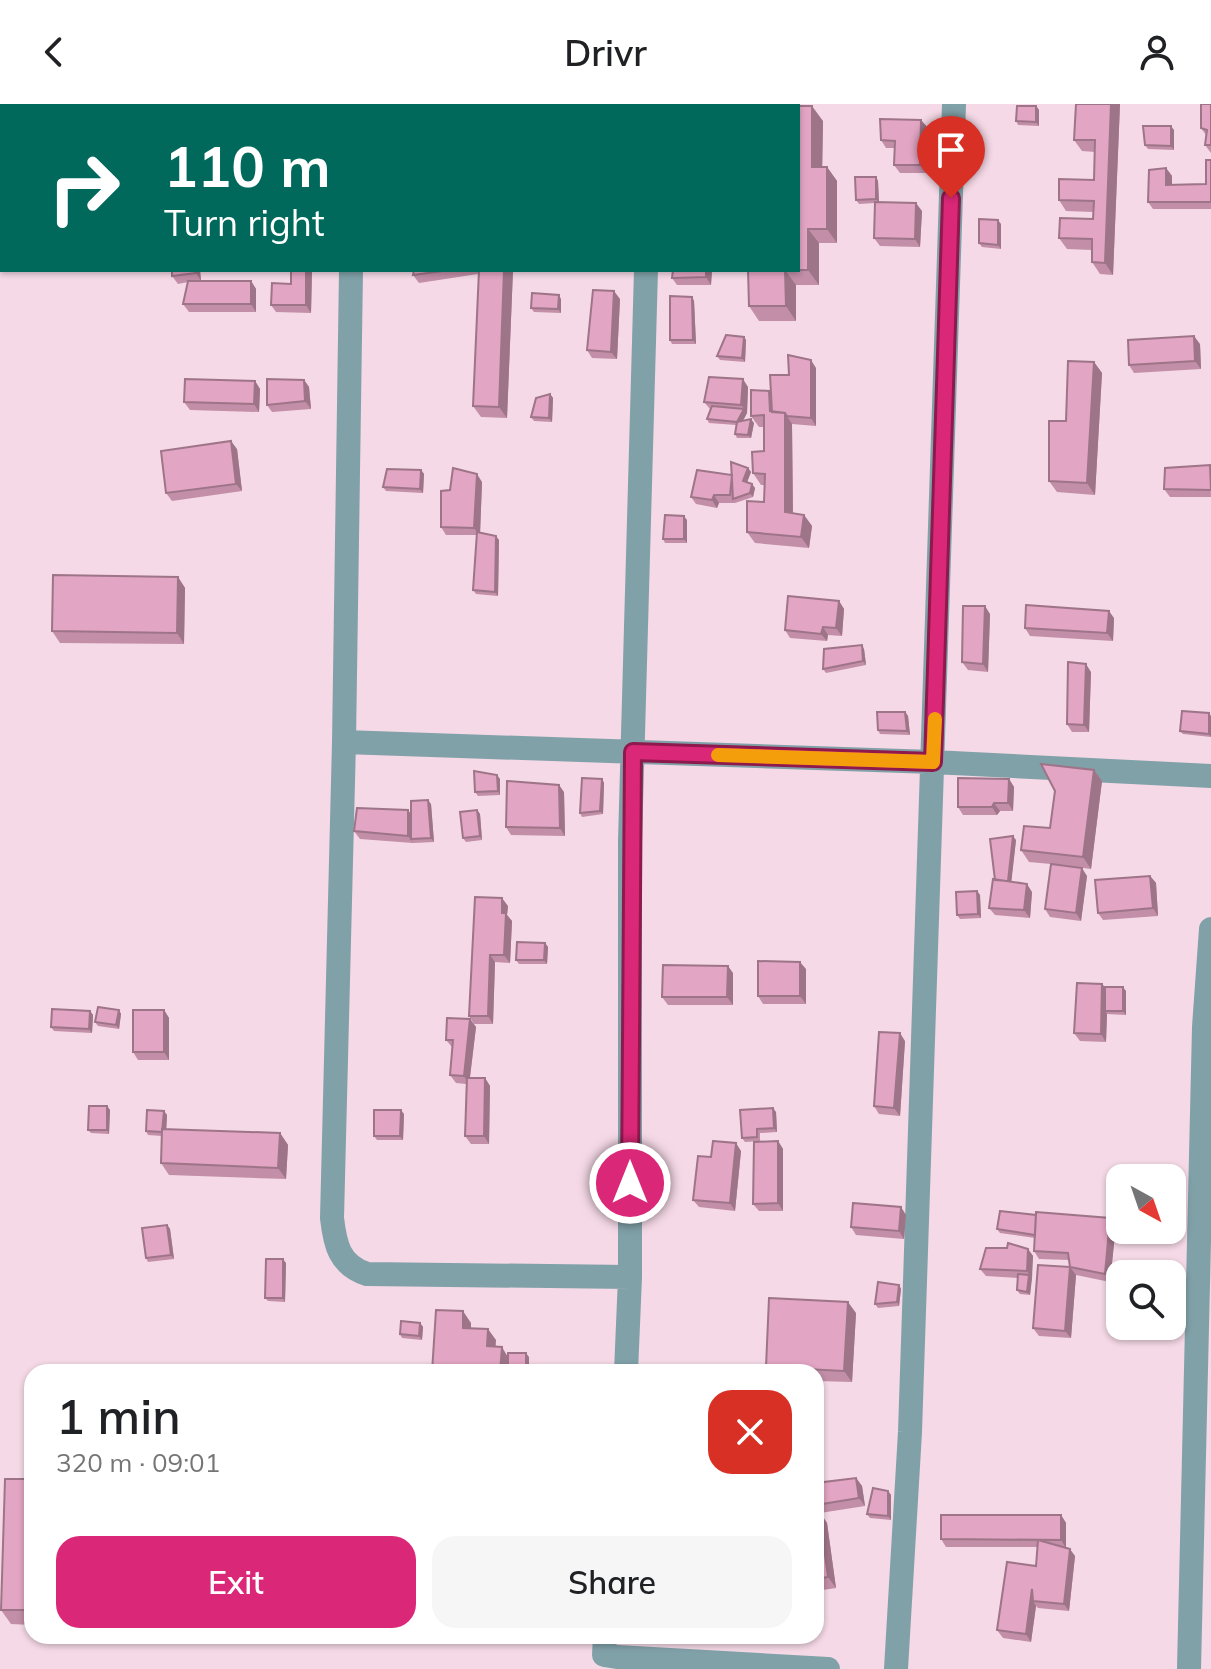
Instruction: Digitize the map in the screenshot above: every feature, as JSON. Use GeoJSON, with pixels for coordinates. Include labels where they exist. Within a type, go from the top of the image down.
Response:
{"type":"FeatureCollection","features":[{"type":"Feature","properties":{"kind":"street"},"geometry":{"type":"LineString","coordinates":[[896,1669],[910,1432],[954,104]]}},
{"type":"Feature","properties":{"kind":"street"},"geometry":{"type":"LineString","coordinates":[[351,272],[344,742],[332,1218],[338,1250],[350,1267],[367,1274],[630,1277]]}},
{"type":"Feature","properties":{"kind":"street"},"geometry":{"type":"LineString","coordinates":[[626,1364],[630,1277],[633,752],[646,272]]}},
{"type":"Feature","properties":{"kind":"street"},"geometry":{"type":"LineString","coordinates":[[344,742],[933,762],[1211,776]]}},
{"type":"Feature","properties":{"kind":"street"},"geometry":{"type":"LineString","coordinates":[[1189,1669],[1204,1027],[1211,929]]}},
{"type":"Feature","properties":{"kind":"street"},"geometry":{"type":"LineString","coordinates":[[599,1653],[643,1660],[828,1669]]}},
{"type":"Feature","properties":{"kind":"building"},"geometry":{"type":"Polygon","coordinates":[[[1076,104],[1111,104],[1105,263],[1092,262],[1092,239],[1059,238],[1060,218],[1093,219],[1094,201],[1059,200],[1059,179],[1094,180],[1095,140],[1074,140],[1076,104]]]}},
{"type":"Feature","properties":{"kind":"building"},"geometry":{"type":"Polygon","coordinates":[[[1201,104],[1211,104],[1211,145],[1205,145],[1207,130],[1201,128],[1201,104]]]}},
{"type":"Feature","properties":{"kind":"building"},"geometry":{"type":"Polygon","coordinates":[[[800,106],[812,106],[812,167],[827,167],[827,229],[808,229],[808,270],[800,270],[800,106]]]}},
{"type":"Feature","properties":{"kind":"building"},"geometry":{"type":"Polygon","coordinates":[[[1017,106],[1036,106],[1036,122],[1016,121],[1017,106]]]}},
{"type":"Feature","properties":{"kind":"building"},"geometry":{"type":"Polygon","coordinates":[[[880,119],[921,120],[920,165],[894,165],[895,141],[881,140],[880,119]]]}},
{"type":"Feature","properties":{"kind":"building"},"geometry":{"type":"Polygon","coordinates":[[[1143,126],[1171,126],[1171,146],[1145,145],[1143,126]]]}},
{"type":"Feature","properties":{"kind":"building"},"geometry":{"type":"Polygon","coordinates":[[[1206,160],[1211,160],[1211,202],[1148,202],[1149,170],[1166,168],[1166,185],[1206,184],[1206,160]]]}},
{"type":"Feature","properties":{"kind":"building"},"geometry":{"type":"Polygon","coordinates":[[[855,177],[876,177],[876,199],[856,200],[855,177]]]}},
{"type":"Feature","properties":{"kind":"building"},"geometry":{"type":"Polygon","coordinates":[[[875,202],[916,203],[915,239],[874,238],[875,202]]]}},
{"type":"Feature","properties":{"kind":"building"},"geometry":{"type":"Polygon","coordinates":[[[979,219],[998,220],[998,245],[979,243],[979,219]]]}},
{"type":"Feature","properties":{"kind":"building"},"geometry":{"type":"Polygon","coordinates":[[[172,272],[196,273],[172,276],[172,272]]]}},
{"type":"Feature","properties":{"kind":"building"},"geometry":{"type":"Polygon","coordinates":[[[291,272],[306,272],[306,305],[271,305],[272,283],[291,284],[291,272]]]}},
{"type":"Feature","properties":{"kind":"building"},"geometry":{"type":"Polygon","coordinates":[[[479,272],[504,272],[499,407],[473,406],[479,272]]]}},
{"type":"Feature","properties":{"kind":"building"},"geometry":{"type":"Polygon","coordinates":[[[673,272],[706,272],[706,277],[672,278],[673,272]]]}},
{"type":"Feature","properties":{"kind":"building"},"geometry":{"type":"Polygon","coordinates":[[[748,272],[785,272],[786,306],[749,306],[748,272]]]}},
{"type":"Feature","properties":{"kind":"building"},"geometry":{"type":"Polygon","coordinates":[[[188,281],[251,281],[251,304],[183,304],[188,281]]]}},
{"type":"Feature","properties":{"kind":"building"},"geometry":{"type":"Polygon","coordinates":[[[593,290],[614,291],[611,352],[587,350],[593,290]]]}},
{"type":"Feature","properties":{"kind":"building"},"geometry":{"type":"Polygon","coordinates":[[[532,293],[559,295],[558,309],[531,308],[532,293]]]}},
{"type":"Feature","properties":{"kind":"building"},"geometry":{"type":"Polygon","coordinates":[[[670,296],[692,297],[693,340],[670,340],[670,296]]]}},
{"type":"Feature","properties":{"kind":"building"},"geometry":{"type":"Polygon","coordinates":[[[726,335],[744,337],[742,358],[717,356],[726,335]]]}},
{"type":"Feature","properties":{"kind":"building"},"geometry":{"type":"Polygon","coordinates":[[[1194,336],[1195,361],[1129,365],[1128,340],[1194,336]]]}},
{"type":"Feature","properties":{"kind":"building"},"geometry":{"type":"Polygon","coordinates":[[[788,355],[811,360],[811,418],[772,412],[770,375],[789,375],[788,355]]]}},
{"type":"Feature","properties":{"kind":"building"},"geometry":{"type":"Polygon","coordinates":[[[1068,361],[1094,362],[1087,483],[1049,481],[1049,421],[1066,421],[1068,361]]]}},
{"type":"Feature","properties":{"kind":"building"},"geometry":{"type":"Polygon","coordinates":[[[709,377],[743,379],[741,405],[704,402],[709,377]]]}},
{"type":"Feature","properties":{"kind":"building"},"geometry":{"type":"Polygon","coordinates":[[[185,379],[255,381],[254,404],[184,402],[185,379]]]}},
{"type":"Feature","properties":{"kind":"building"},"geometry":{"type":"Polygon","coordinates":[[[267,379],[304,380],[305,401],[267,405],[267,379]]]}},
{"type":"Feature","properties":{"kind":"building"},"geometry":{"type":"Polygon","coordinates":[[[751,390],[769,391],[770,411],[785,413],[785,512],[804,515],[801,537],[747,532],[747,501],[764,502],[765,474],[753,473],[752,452],[764,451],[764,415],[751,416],[751,390]]]}},
{"type":"Feature","properties":{"kind":"building"},"geometry":{"type":"Polygon","coordinates":[[[550,394],[549,418],[531,417],[536,398],[550,394]]]}},
{"type":"Feature","properties":{"kind":"building"},"geometry":{"type":"Polygon","coordinates":[[[712,406],[744,409],[737,422],[707,419],[712,406]]]}},
{"type":"Feature","properties":{"kind":"building"},"geometry":{"type":"Polygon","coordinates":[[[751,419],[748,435],[735,434],[737,422],[751,419]]]}},
{"type":"Feature","properties":{"kind":"building"},"geometry":{"type":"Polygon","coordinates":[[[231,441],[236,484],[166,493],[161,451],[231,441]]]}},
{"type":"Feature","properties":{"kind":"building"},"geometry":{"type":"Polygon","coordinates":[[[731,462],[748,468],[743,481],[752,484],[750,493],[733,499],[731,462]]]}},
{"type":"Feature","properties":{"kind":"building"},"geometry":{"type":"Polygon","coordinates":[[[1210,465],[1211,490],[1164,489],[1165,468],[1210,465]]]}},
{"type":"Feature","properties":{"kind":"building"},"geometry":{"type":"Polygon","coordinates":[[[453,468],[477,474],[474,528],[441,527],[441,491],[450,490],[453,468]]]}},
{"type":"Feature","properties":{"kind":"building"},"geometry":{"type":"Polygon","coordinates":[[[387,469],[421,470],[420,489],[383,487],[387,469]]]}},
{"type":"Feature","properties":{"kind":"building"},"geometry":{"type":"Polygon","coordinates":[[[697,470],[732,475],[730,495],[714,495],[712,500],[691,497],[697,470]]]}},
{"type":"Feature","properties":{"kind":"building"},"geometry":{"type":"Polygon","coordinates":[[[665,515],[684,516],[684,539],[663,539],[665,515]]]}},
{"type":"Feature","properties":{"kind":"building"},"geometry":{"type":"Polygon","coordinates":[[[477,532],[496,536],[495,592],[473,590],[477,532]]]}},
{"type":"Feature","properties":{"kind":"building"},"geometry":{"type":"Polygon","coordinates":[[[53,575],[178,577],[177,633],[52,631],[53,575]]]}},
{"type":"Feature","properties":{"kind":"building"},"geometry":{"type":"Polygon","coordinates":[[[788,596],[839,601],[836,628],[823,627],[821,634],[785,630],[788,596]]]}},
{"type":"Feature","properties":{"kind":"building"},"geometry":{"type":"Polygon","coordinates":[[[1026,605],[1109,611],[1107,633],[1025,628],[1026,605]]]}},
{"type":"Feature","properties":{"kind":"building"},"geometry":{"type":"Polygon","coordinates":[[[963,606],[985,606],[983,664],[962,662],[963,606]]]}},
{"type":"Feature","properties":{"kind":"building"},"geometry":{"type":"Polygon","coordinates":[[[862,645],[863,661],[823,669],[824,649],[862,645]]]}},
{"type":"Feature","properties":{"kind":"building"},"geometry":{"type":"Polygon","coordinates":[[[1068,662],[1086,664],[1084,725],[1067,724],[1068,662]]]}},
{"type":"Feature","properties":{"kind":"building"},"geometry":{"type":"Polygon","coordinates":[[[1182,711],[1209,713],[1209,734],[1180,731],[1182,711]]]}},
{"type":"Feature","properties":{"kind":"building"},"geometry":{"type":"Polygon","coordinates":[[[877,712],[905,712],[907,731],[878,730],[877,712]]]}},
{"type":"Feature","properties":{"kind":"building"},"geometry":{"type":"Polygon","coordinates":[[[1041,764],[1094,770],[1083,857],[1021,850],[1024,826],[1050,828],[1055,791],[1041,764]]]}},
{"type":"Feature","properties":{"kind":"building"},"geometry":{"type":"Polygon","coordinates":[[[474,771],[497,775],[498,791],[475,792],[474,771]]]}},
{"type":"Feature","properties":{"kind":"building"},"geometry":{"type":"Polygon","coordinates":[[[582,778],[602,779],[600,811],[580,813],[582,778]]]}},
{"type":"Feature","properties":{"kind":"building"},"geometry":{"type":"Polygon","coordinates":[[[958,778],[1009,779],[1008,803],[994,803],[992,807],[958,807],[958,778]]]}},
{"type":"Feature","properties":{"kind":"building"},"geometry":{"type":"Polygon","coordinates":[[[507,781],[559,785],[560,828],[506,827],[507,781]]]}},
{"type":"Feature","properties":{"kind":"building"},"geometry":{"type":"Polygon","coordinates":[[[428,800],[431,838],[411,839],[411,801],[428,800]]]}},
{"type":"Feature","properties":{"kind":"building"},"geometry":{"type":"Polygon","coordinates":[[[357,808],[408,810],[408,836],[354,831],[357,808]]]}},
{"type":"Feature","properties":{"kind":"building"},"geometry":{"type":"Polygon","coordinates":[[[477,810],[480,836],[463,838],[460,812],[477,810]]]}},
{"type":"Feature","properties":{"kind":"building"},"geometry":{"type":"Polygon","coordinates":[[[1013,836],[1008,881],[995,880],[990,839],[1013,836]]]}},
{"type":"Feature","properties":{"kind":"building"},"geometry":{"type":"Polygon","coordinates":[[[1051,864],[1082,868],[1076,913],[1045,909],[1051,864]]]}},
{"type":"Feature","properties":{"kind":"building"},"geometry":{"type":"Polygon","coordinates":[[[1150,876],[1153,908],[1098,913],[1095,880],[1150,876]]]}},
{"type":"Feature","properties":{"kind":"building"},"geometry":{"type":"Polygon","coordinates":[[[993,879],[1027,884],[1024,910],[989,908],[993,879]]]}},
{"type":"Feature","properties":{"kind":"building"},"geometry":{"type":"Polygon","coordinates":[[[977,891],[978,914],[957,915],[956,892],[977,891]]]}},
{"type":"Feature","properties":{"kind":"building"},"geometry":{"type":"Polygon","coordinates":[[[475,897],[502,898],[502,913],[506,913],[504,955],[490,955],[488,1016],[469,1016],[475,897]]]}},
{"type":"Feature","properties":{"kind":"building"},"geometry":{"type":"Polygon","coordinates":[[[517,942],[545,943],[544,960],[516,960],[517,942]]]}},
{"type":"Feature","properties":{"kind":"building"},"geometry":{"type":"Polygon","coordinates":[[[758,961],[800,962],[800,996],[758,996],[758,961]]]}},
{"type":"Feature","properties":{"kind":"building"},"geometry":{"type":"Polygon","coordinates":[[[663,965],[728,966],[727,997],[662,997],[663,965]]]}},
{"type":"Feature","properties":{"kind":"building"},"geometry":{"type":"Polygon","coordinates":[[[1077,983],[1102,984],[1101,1034],[1074,1033],[1077,983]]]}},
{"type":"Feature","properties":{"kind":"building"},"geometry":{"type":"Polygon","coordinates":[[[1105,987],[1123,987],[1123,1011],[1105,1011],[1105,987]]]}},
{"type":"Feature","properties":{"kind":"building"},"geometry":{"type":"Polygon","coordinates":[[[98,1007],[119,1010],[116,1025],[95,1022],[98,1007]]]}},
{"type":"Feature","properties":{"kind":"building"},"geometry":{"type":"Polygon","coordinates":[[[52,1009],[90,1011],[89,1029],[51,1027],[52,1009]]]}},
{"type":"Feature","properties":{"kind":"building"},"geometry":{"type":"Polygon","coordinates":[[[133,1010],[164,1010],[164,1052],[133,1052],[133,1010]]]}},
{"type":"Feature","properties":{"kind":"building"},"geometry":{"type":"Polygon","coordinates":[[[447,1018],[470,1019],[464,1076],[450,1075],[453,1040],[446,1040],[447,1018]]]}},
{"type":"Feature","properties":{"kind":"building"},"geometry":{"type":"Polygon","coordinates":[[[879,1032],[900,1033],[894,1108],[874,1106],[879,1032]]]}},
{"type":"Feature","properties":{"kind":"building"},"geometry":{"type":"Polygon","coordinates":[[[467,1078],[485,1078],[484,1136],[465,1136],[467,1078]]]}},
{"type":"Feature","properties":{"kind":"building"},"geometry":{"type":"Polygon","coordinates":[[[89,1106],[107,1106],[107,1130],[88,1130],[89,1106]]]}},
{"type":"Feature","properties":{"kind":"building"},"geometry":{"type":"Polygon","coordinates":[[[773,1108],[774,1128],[757,1129],[757,1137],[742,1138],[740,1110],[773,1108]]]}},
{"type":"Feature","properties":{"kind":"building"},"geometry":{"type":"Polygon","coordinates":[[[147,1110],[164,1111],[162,1132],[146,1131],[147,1110]]]}},
{"type":"Feature","properties":{"kind":"building"},"geometry":{"type":"Polygon","coordinates":[[[374,1110],[401,1110],[400,1136],[374,1136],[374,1110]]]}},
{"type":"Feature","properties":{"kind":"building"},"geometry":{"type":"Polygon","coordinates":[[[162,1129],[280,1133],[278,1168],[161,1163],[162,1129]]]}},
{"type":"Feature","properties":{"kind":"building"},"geometry":{"type":"Polygon","coordinates":[[[713,1141],[736,1143],[730,1203],[693,1200],[698,1156],[711,1157],[713,1141]]]}},
{"type":"Feature","properties":{"kind":"building"},"geometry":{"type":"Polygon","coordinates":[[[778,1141],[778,1203],[753,1204],[754,1142],[778,1141]]]}},
{"type":"Feature","properties":{"kind":"building"},"geometry":{"type":"Polygon","coordinates":[[[853,1203],[901,1207],[899,1231],[851,1227],[853,1203]]]}},
{"type":"Feature","properties":{"kind":"building"},"geometry":{"type":"Polygon","coordinates":[[[1000,1211],[1036,1215],[1035,1235],[997,1229],[1000,1211]]]}},
{"type":"Feature","properties":{"kind":"building"},"geometry":{"type":"Polygon","coordinates":[[[1036,1212],[1106,1218],[1105,1274],[1070,1267],[1068,1253],[1034,1251],[1036,1212]]]}},
{"type":"Feature","properties":{"kind":"building"},"geometry":{"type":"Polygon","coordinates":[[[167,1225],[171,1255],[146,1258],[142,1228],[167,1225]]]}},
{"type":"Feature","properties":{"kind":"building"},"geometry":{"type":"Polygon","coordinates":[[[1008,1243],[1028,1249],[1027,1271],[980,1269],[986,1248],[1007,1248],[1008,1243]]]}},
{"type":"Feature","properties":{"kind":"building"},"geometry":{"type":"Polygon","coordinates":[[[266,1259],[283,1259],[283,1298],[265,1298],[266,1259]]]}},
{"type":"Feature","properties":{"kind":"building"},"geometry":{"type":"Polygon","coordinates":[[[1038,1265],[1070,1267],[1065,1331],[1033,1328],[1038,1265]]]}},
{"type":"Feature","properties":{"kind":"building"},"geometry":{"type":"Polygon","coordinates":[[[1018,1274],[1029,1275],[1027,1292],[1017,1290],[1018,1274]]]}},
{"type":"Feature","properties":{"kind":"building"},"geometry":{"type":"Polygon","coordinates":[[[878,1282],[899,1285],[897,1302],[875,1304],[878,1282]]]}},
{"type":"Feature","properties":{"kind":"building"},"geometry":{"type":"Polygon","coordinates":[[[769,1298],[848,1302],[844,1371],[824,1370],[824,1364],[766,1364],[769,1298]]]}},
{"type":"Feature","properties":{"kind":"building"},"geometry":{"type":"Polygon","coordinates":[[[436,1310],[463,1311],[463,1328],[488,1329],[487,1346],[502,1347],[501,1364],[433,1364],[436,1310]]]}},
{"type":"Feature","properties":{"kind":"building"},"geometry":{"type":"Polygon","coordinates":[[[401,1321],[420,1323],[419,1336],[400,1334],[401,1321]]]}},
{"type":"Feature","properties":{"kind":"building"},"geometry":{"type":"Polygon","coordinates":[[[508,1353],[526,1353],[526,1364],[508,1364],[508,1353]]]}},
{"type":"Feature","properties":{"kind":"building"},"geometry":{"type":"Polygon","coordinates":[[[856,1478],[859,1498],[824,1504],[824,1482],[856,1478]]]}},
{"type":"Feature","properties":{"kind":"building"},"geometry":{"type":"Polygon","coordinates":[[[5,1479],[24,1479],[24,1610],[1,1610],[5,1479]]]}},
{"type":"Feature","properties":{"kind":"building"},"geometry":{"type":"Polygon","coordinates":[[[873,1488],[888,1491],[888,1516],[867,1514],[873,1488]]]}},
{"type":"Feature","properties":{"kind":"building"},"geometry":{"type":"Polygon","coordinates":[[[941,1515],[1061,1515],[1061,1540],[941,1539],[941,1515]]]}},
{"type":"Feature","properties":{"kind":"building"},"geometry":{"type":"Polygon","coordinates":[[[1038,1540],[1070,1549],[1064,1604],[1033,1601],[1032,1589],[1026,1634],[997,1630],[1007,1562],[1036,1566],[1038,1540]]]}},
{"type":"Feature","properties":{"kind":"building"},"geometry":{"type":"Polygon","coordinates":[[[824,1548],[828,1577],[824,1578],[824,1548]]]}},
{"type":"Feature","properties":{"kind":"slow traffic"},"geometry":{"type":"LineString","coordinates":[[718,755],[933,762],[935,719]]}},
{"type":"Feature","properties":{"kind":"route"},"geometry":{"type":"LineString","coordinates":[[630,1183],[633,752],[933,762],[951,198]]}}]}
